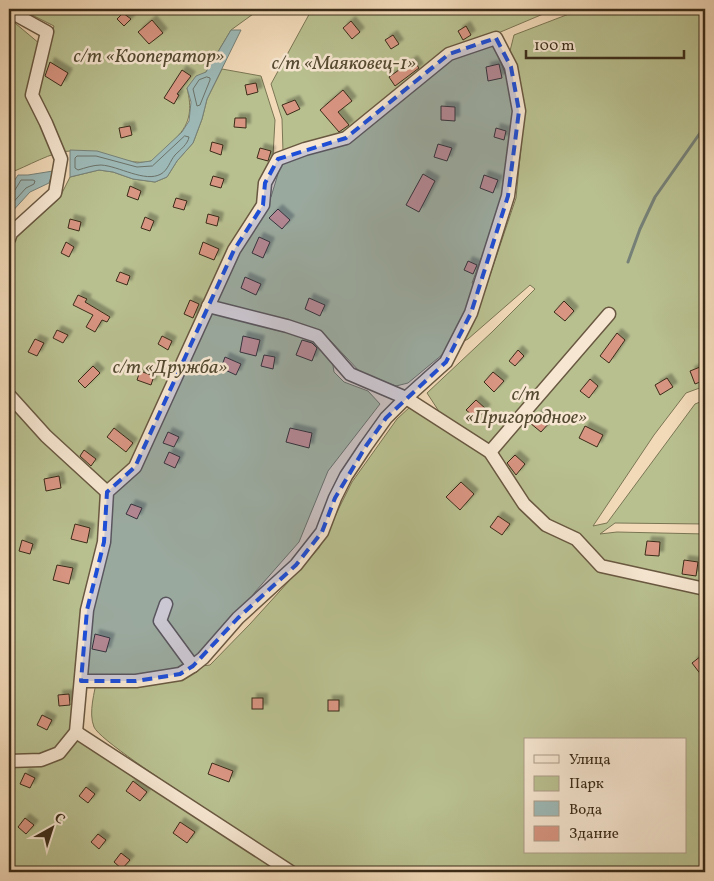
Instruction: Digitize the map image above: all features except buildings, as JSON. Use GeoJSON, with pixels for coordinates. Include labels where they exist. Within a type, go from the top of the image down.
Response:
{"type":"FeatureCollection","features":[{"type":"Feature","properties":{"kind":"street"},"geometry":{"type":"LineString","coordinates":[[9,11],[47,32],[32,95],[46,122],[61,159],[55,194],[11,233],[9,239]]}},
{"type":"Feature","properties":{"kind":"street"},"geometry":{"type":"LineString","coordinates":[[9,761],[41,760],[59,753],[76,732],[87,610],[104,542],[107,492],[135,468],[234,250],[263,205],[265,183],[278,160],[305,149],[346,138],[450,54],[496,38],[511,67],[519,110],[508,196],[471,313],[446,362],[386,418],[346,476],[322,532],[296,565],[238,618],[203,658],[180,674],[136,680],[81,681]]}},
{"type":"Feature","properties":{"kind":"street"},"geometry":{"type":"LineString","coordinates":[[208,306],[318,336],[350,374],[406,398],[490,452],[524,504],[546,525],[576,539],[600,566],[705,589]]}},
{"type":"Feature","properties":{"kind":"street"},"geometry":{"type":"LineString","coordinates":[[490,452],[609,314]]}},
{"type":"Feature","properties":{"kind":"street"},"geometry":{"type":"LineString","coordinates":[[9,395],[46,436],[107,492]]}},
{"type":"Feature","properties":{"kind":"street"},"geometry":{"type":"LineString","coordinates":[[166,604],[160,621],[193,666]]}},
{"type":"Feature","properties":{"kind":"street"},"geometry":{"type":"LineString","coordinates":[[76,732],[291,872]]}},
{"type":"Feature","properties":{"kind":"highlighted area"},"geometry":{"type":"Polygon","coordinates":[[[496,38],[511,67],[519,111],[508,196],[471,313],[446,362],[386,418],[366,446],[335,498],[322,532],[296,565],[238,618],[193,666],[180,674],[136,681],[81,681],[87,610],[104,542],[107,492],[135,467],[234,250],[263,205],[265,183],[278,159],[346,138],[449,54],[496,38]]]}},
{"type":"Feature","properties":{"kind":"green space","name":"с/т «Кооператор»"},"geometry":{"type":"Polygon","coordinates":[[[20,9],[260,9],[231,30],[206,72],[187,88],[190,109],[185,127],[151,161],[134,162],[79,151],[70,151],[48,156],[9,173],[9,18],[40,44],[46,55],[54,26],[20,9]]]}},
{"type":"Feature","properties":{"kind":"green space"},"geometry":{"type":"Polygon","coordinates":[[[312,9],[555,9],[491,36],[508,81],[514,113],[504,197],[472,283],[485,290],[516,198],[524,116],[510,51],[514,35],[582,9],[705,9],[705,386],[686,393],[654,435],[593,526],[607,523],[695,404],[705,400],[705,524],[615,523],[600,534],[617,532],[705,534],[705,825],[700,872],[9,872],[9,254],[15,239],[59,199],[70,177],[99,170],[113,172],[133,179],[155,182],[167,177],[177,161],[193,143],[207,99],[222,69],[261,76],[275,120],[273,156],[261,194],[271,197],[281,164],[307,154],[349,144],[423,81],[343,137],[283,152],[282,119],[271,84],[312,9]],[[530,285],[468,339],[449,349],[408,383],[396,386],[361,373],[329,339],[334,372],[344,382],[368,391],[380,404],[328,471],[299,542],[255,592],[201,666],[210,665],[319,548],[352,482],[397,419],[411,406],[455,436],[427,393],[535,289],[530,285]],[[76,675],[71,732],[183,794],[120,751],[99,733],[92,721],[97,677],[76,675]]]}},
{"type":"Feature","properties":{"kind":"water"},"geometry":{"type":"Polygon","coordinates":[[[231,30],[241,30],[207,99],[193,143],[177,161],[167,177],[155,182],[133,179],[113,172],[99,170],[70,177],[70,150],[97,151],[137,163],[151,161],[182,132],[189,121],[191,102],[187,88],[196,76],[206,72],[231,30]]]}},
{"type":"Feature","properties":{"kind":"water"},"geometry":{"type":"Polygon","coordinates":[[[53,171],[49,183],[30,192],[9,215],[9,189],[18,175],[53,171]]]}},
{"type":"Feature","properties":{"kind":"waterway"},"geometry":{"type":"LineString","coordinates":[[628,262],[640,229],[655,197],[705,126]]}},
{"type":"Feature","properties":{"kind":"park label","name":"с/т «Маяковец-1»"},"geometry":{"type":"Point","coordinates":[344,64]}},
{"type":"Feature","properties":{"kind":"park label","name":"с/т «Дружба»"},"geometry":{"type":"Point","coordinates":[170,368]}},
{"type":"Feature","properties":{"kind":"park label","name":"с/т «Пригородное»"},"geometry":{"type":"Point","coordinates":[526,406]}}]}
